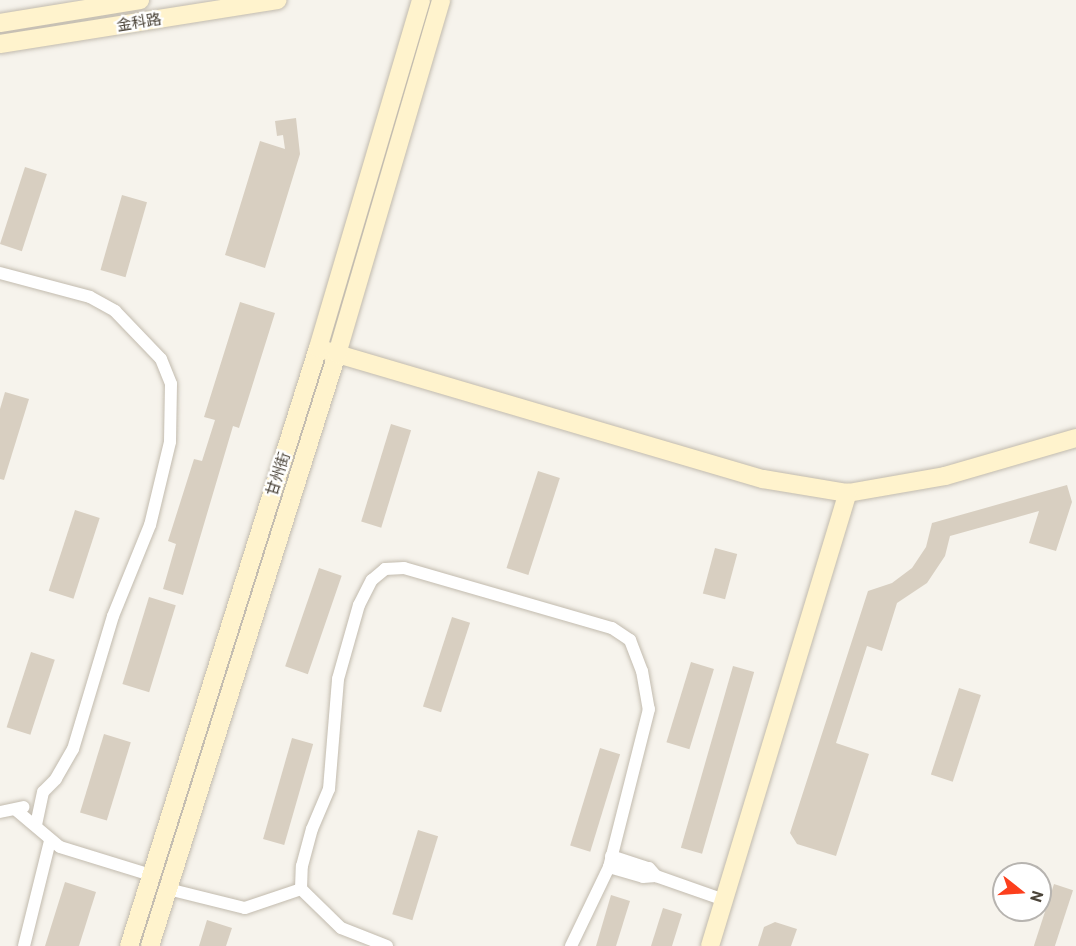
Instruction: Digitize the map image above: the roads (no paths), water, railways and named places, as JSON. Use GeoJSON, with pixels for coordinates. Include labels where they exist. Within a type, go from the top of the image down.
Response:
{"type":"FeatureCollection","features":[{"type":"Feature","properties":{"kind":"street","name":"金科路"},"geometry":{"type":"LineString","coordinates":[[0,24],[140,0]]}},
{"type":"Feature","properties":{"kind":"street","name":"金科路"},"geometry":{"type":"LineString","coordinates":[[0,44],[278,0]]}},
{"type":"Feature","properties":{"kind":"street","name":"甘州街"},"geometry":{"type":"LineString","coordinates":[[129,946],[318,348],[421,0]]}},
{"type":"Feature","properties":{"kind":"street","name":"甘州街"},"geometry":{"type":"LineString","coordinates":[[150,946],[337,354],[441,0]]}},
{"type":"Feature","properties":{"kind":"street"},"geometry":{"type":"LineString","coordinates":[[0,273],[90,297],[115,311],[161,359],[171,384],[170,442],[150,525],[113,616],[73,749],[43,792],[16,810],[0,812]]}},
{"type":"Feature","properties":{"kind":"street"},"geometry":{"type":"LineString","coordinates":[[318,348],[763,479],[848,493],[945,476],[1076,438]]}},
{"type":"Feature","properties":{"kind":"street"},"geometry":{"type":"LineString","coordinates":[[710,946],[848,493]]}},
{"type":"Feature","properties":{"kind":"street"},"geometry":{"type":"LineString","coordinates":[[387,946],[341,928],[301,889],[302,866],[312,829],[329,789],[338,679],[359,605],[372,580],[385,569],[404,568],[446,578],[612,628],[630,640],[642,671],[649,709],[610,861],[572,946]]}},
{"type":"Feature","properties":{"kind":"street"},"geometry":{"type":"LineString","coordinates":[[36,825],[43,792]]}},
{"type":"Feature","properties":{"kind":"street"},"geometry":{"type":"LineString","coordinates":[[16,810],[36,825],[50,841],[151,875]]}},
{"type":"Feature","properties":{"kind":"street"},"geometry":{"type":"LineString","coordinates":[[24,946],[50,841]]}},
{"type":"Feature","properties":{"kind":"street"},"geometry":{"type":"LineString","coordinates":[[610,861],[643,877],[656,876],[724,900]]}},
{"type":"Feature","properties":{"kind":"street"},"geometry":{"type":"LineString","coordinates":[[168,889],[245,908],[301,889]]}}]}
